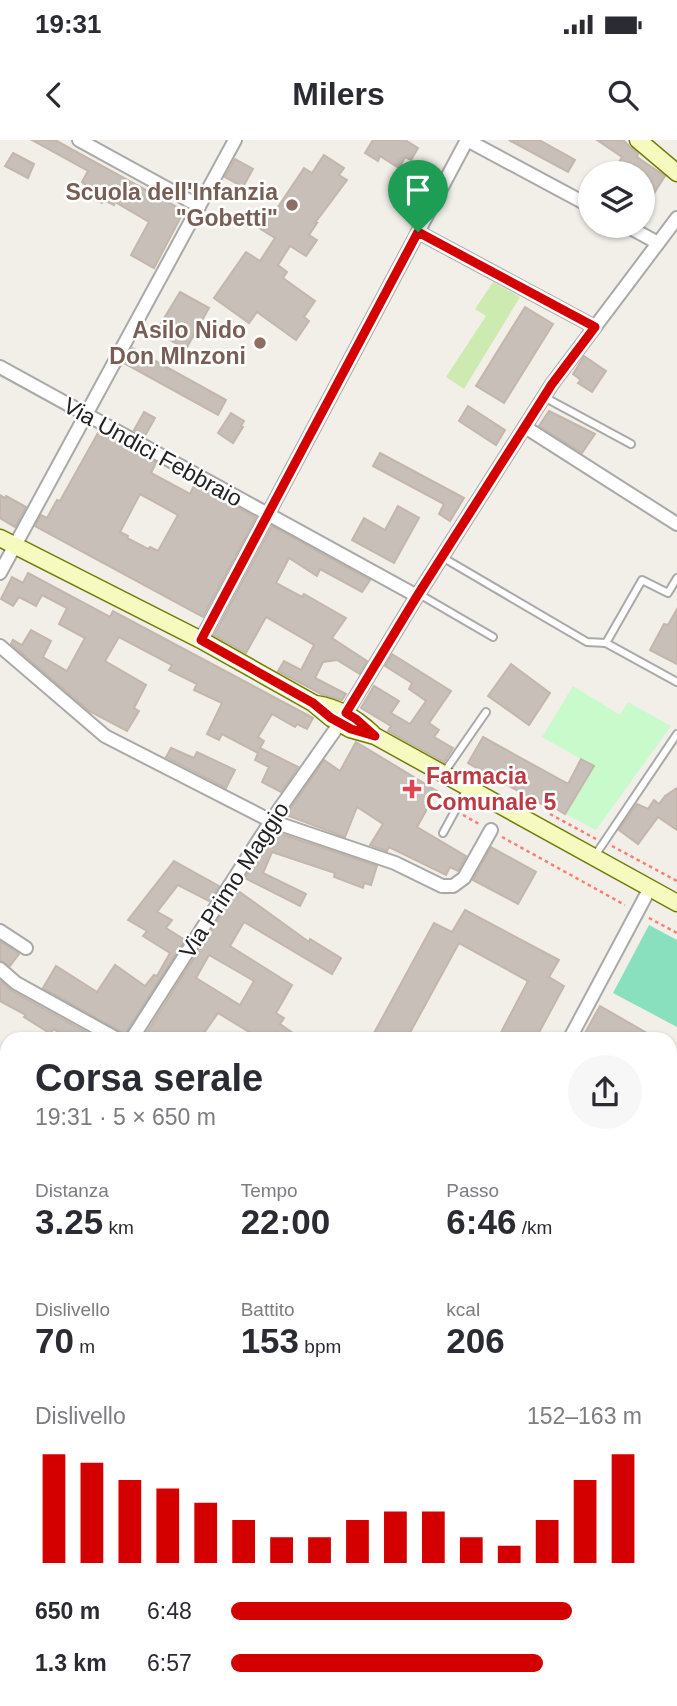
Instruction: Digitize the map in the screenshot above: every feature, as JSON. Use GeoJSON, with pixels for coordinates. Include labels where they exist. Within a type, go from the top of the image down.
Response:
{"type":"FeatureCollection","features":[{"type":"Feature","properties":{"kind":"main road"},"geometry":{"type":"LineString","coordinates":[[638,140],[677,173]]}},
{"type":"Feature","properties":{"kind":"main road"},"geometry":{"type":"LineString","coordinates":[[0,527],[18,542],[86,581],[201,640],[313,703],[336,708],[343,718],[356,719],[375,736],[677,903]]}},
{"type":"Feature","properties":{"kind":"main road"},"geometry":{"type":"LineString","coordinates":[[0,538],[18,542]]}},
{"type":"Feature","properties":{"kind":"street"},"geometry":{"type":"LineString","coordinates":[[79,140],[199,205]]}},
{"type":"Feature","properties":{"kind":"street"},"geometry":{"type":"LineString","coordinates":[[0,573],[235,140]]}},
{"type":"Feature","properties":{"kind":"street"},"geometry":{"type":"LineString","coordinates":[[201,640],[467,140],[578,200]]}},
{"type":"Feature","properties":{"kind":"street","name":"Via Primo Maggio"},"geometry":{"type":"LineString","coordinates":[[136,1032],[271,821],[343,718],[524,427],[677,218]]}},
{"type":"Feature","properties":{"kind":"street"},"geometry":{"type":"LineString","coordinates":[[418,232],[595,327]]}},
{"type":"Feature","properties":{"kind":"street"},"geometry":{"type":"LineString","coordinates":[[649,238],[658,243]]}},
{"type":"Feature","properties":{"kind":"street","name":"Via Undici Febbraio"},"geometry":{"type":"LineString","coordinates":[[0,368],[267,515],[418,594]]}},
{"type":"Feature","properties":{"kind":"street"},"geometry":{"type":"LineString","coordinates":[[524,427],[677,524]]}},
{"type":"Feature","properties":{"kind":"street"},"geometry":{"type":"LineString","coordinates":[[0,646],[105,736],[271,821],[407,868],[442,886],[453,886],[464,878],[491,830]]}},
{"type":"Feature","properties":{"kind":"street"},"geometry":{"type":"LineString","coordinates":[[573,1032],[650,888]]}},
{"type":"Feature","properties":{"kind":"street"},"geometry":{"type":"LineString","coordinates":[[0,931],[26,948]]}},
{"type":"Feature","properties":{"kind":"street"},"geometry":{"type":"LineString","coordinates":[[0,969],[16,984],[104,1032]]}},
{"type":"Feature","properties":{"kind":"lane"},"geometry":{"type":"LineString","coordinates":[[544,397],[631,444]]}},
{"type":"Feature","properties":{"kind":"lane"},"geometry":{"type":"LineString","coordinates":[[442,557],[587,642],[606,643],[677,682]]}},
{"type":"Feature","properties":{"kind":"lane"},"geometry":{"type":"LineString","coordinates":[[606,643],[642,580],[668,593],[677,578]]}},
{"type":"Feature","properties":{"kind":"lane"},"geometry":{"type":"LineString","coordinates":[[418,594],[493,637]]}},
{"type":"Feature","properties":{"kind":"lane"},"geometry":{"type":"LineString","coordinates":[[443,774],[486,712]]}},
{"type":"Feature","properties":{"kind":"lane"},"geometry":{"type":"LineString","coordinates":[[594,857],[676,736]]}},
{"type":"Feature","properties":{"kind":"lane"},"geometry":{"type":"LineString","coordinates":[[443,833],[468,788]]}},
{"type":"Feature","properties":{"kind":"path"},"geometry":{"type":"LineString","coordinates":[[546,812],[677,880]]}},
{"type":"Feature","properties":{"kind":"path"},"geometry":{"type":"LineString","coordinates":[[491,830],[677,933]]}},
{"type":"Feature","properties":{"kind":"green space"},"geometry":{"type":"Polygon","coordinates":[[[493,282],[520,297],[464,389],[446,377],[486,316],[475,309],[493,282]]]}},
{"type":"Feature","properties":{"kind":"green space"},"geometry":{"type":"Polygon","coordinates":[[[573,686],[620,715],[628,702],[671,726],[596,830],[565,814],[593,766],[542,737],[573,686]]]}},
{"type":"Feature","properties":{"kind":"green space"},"geometry":{"type":"Polygon","coordinates":[[[649,925],[677,940],[677,1027],[613,993],[649,925]]]}},
{"type":"Feature","properties":{"kind":"building"},"geometry":{"type":"Polygon","coordinates":[[[32,140],[55,140],[184,211],[154,268],[131,255],[149,222],[115,202],[114,205],[104,200],[102,203],[91,198],[94,192],[82,182],[88,171],[32,140]]]}},
{"type":"Feature","properties":{"kind":"building"},"geometry":{"type":"Polygon","coordinates":[[[373,140],[405,140],[418,148],[411,160],[405,157],[399,168],[380,156],[378,161],[365,153],[373,140]]]}},
{"type":"Feature","properties":{"kind":"building"},"geometry":{"type":"Polygon","coordinates":[[[509,140],[539,140],[575,160],[568,172],[509,140]]]}},
{"type":"Feature","properties":{"kind":"building"},"geometry":{"type":"Polygon","coordinates":[[[597,140],[623,140],[643,161],[620,161],[622,157],[597,140]]]}},
{"type":"Feature","properties":{"kind":"building"},"geometry":{"type":"Polygon","coordinates":[[[13,153],[34,164],[28,178],[5,166],[13,153]]]}},
{"type":"Feature","properties":{"kind":"building"},"geometry":{"type":"Polygon","coordinates":[[[324,155],[344,168],[339,175],[347,180],[315,223],[309,235],[317,240],[306,256],[290,246],[278,265],[287,272],[283,278],[315,301],[304,317],[309,321],[296,340],[257,312],[249,323],[214,298],[246,252],[260,261],[275,238],[259,228],[273,208],[276,210],[304,168],[312,173],[324,155]]]}},
{"type":"Feature","properties":{"kind":"building"},"geometry":{"type":"Polygon","coordinates":[[[235,159],[253,169],[243,187],[225,177],[235,159]]]}},
{"type":"Feature","properties":{"kind":"building"},"geometry":{"type":"Polygon","coordinates":[[[655,169],[665,176],[655,192],[655,169]]]}},
{"type":"Feature","properties":{"kind":"building"},"geometry":{"type":"Polygon","coordinates":[[[180,292],[209,308],[186,349],[163,336],[167,329],[160,325],[180,292]]]}},
{"type":"Feature","properties":{"kind":"building"},"geometry":{"type":"Polygon","coordinates":[[[525,307],[553,324],[504,403],[476,386],[525,307]]]}},
{"type":"Feature","properties":{"kind":"building"},"geometry":{"type":"Polygon","coordinates":[[[132,348],[226,400],[218,415],[124,363],[132,348]]]}},
{"type":"Feature","properties":{"kind":"building"},"geometry":{"type":"Polygon","coordinates":[[[584,356],[606,371],[592,392],[578,383],[581,380],[573,374],[584,356]]]}},
{"type":"Feature","properties":{"kind":"building"},"geometry":{"type":"Polygon","coordinates":[[[468,406],[505,430],[496,445],[459,421],[468,406]]]}},
{"type":"Feature","properties":{"kind":"building"},"geometry":{"type":"Polygon","coordinates":[[[549,411],[595,434],[582,453],[539,426],[549,411]]]}},
{"type":"Feature","properties":{"kind":"building"},"geometry":{"type":"Polygon","coordinates":[[[144,412],[155,418],[145,436],[134,430],[144,412]]]}},
{"type":"Feature","properties":{"kind":"building"},"geometry":{"type":"Polygon","coordinates":[[[231,413],[244,421],[233,443],[218,433],[231,413]]]}},
{"type":"Feature","properties":{"kind":"building"},"geometry":{"type":"Polygon","coordinates":[[[99,431],[156,463],[151,473],[190,494],[195,484],[256,518],[203,617],[35,526],[41,515],[47,518],[57,500],[60,501],[99,431]],[[140,494],[120,532],[148,549],[150,547],[158,551],[178,515],[140,494]]]}},
{"type":"Feature","properties":{"kind":"building"},"geometry":{"type":"Polygon","coordinates":[[[380,453],[464,498],[450,521],[439,514],[444,504],[373,466],[380,453]]]}},
{"type":"Feature","properties":{"kind":"building"},"geometry":{"type":"Polygon","coordinates":[[[0,495],[26,507],[15,527],[0,518],[0,495]]]}},
{"type":"Feature","properties":{"kind":"building"},"geometry":{"type":"Polygon","coordinates":[[[398,506],[419,518],[394,563],[352,540],[364,518],[385,530],[398,506]]]}},
{"type":"Feature","properties":{"kind":"building"},"geometry":{"type":"Polygon","coordinates":[[[272,526],[370,580],[362,592],[320,569],[317,576],[289,558],[276,583],[302,597],[304,594],[346,618],[332,638],[367,661],[360,674],[337,660],[323,662],[315,678],[346,694],[342,700],[323,695],[278,671],[284,661],[301,670],[314,645],[266,617],[246,653],[214,635],[272,526]]]}},
{"type":"Feature","properties":{"kind":"building"},"geometry":{"type":"Polygon","coordinates":[[[28,573],[110,617],[113,611],[313,718],[307,729],[297,724],[295,727],[272,714],[258,737],[264,741],[260,748],[298,767],[281,792],[262,782],[269,767],[255,760],[258,753],[222,734],[219,740],[207,734],[222,703],[194,690],[197,684],[169,670],[172,665],[119,637],[105,661],[146,685],[134,708],[139,711],[127,731],[89,711],[11,644],[13,640],[22,645],[31,630],[51,641],[43,657],[67,671],[85,638],[59,624],[67,608],[42,595],[36,606],[19,597],[13,606],[1,599],[12,577],[23,583],[28,573]]]}},
{"type":"Feature","properties":{"kind":"building"},"geometry":{"type":"Polygon","coordinates":[[[677,609],[677,664],[650,650],[664,624],[668,625],[677,609]]]}},
{"type":"Feature","properties":{"kind":"building"},"geometry":{"type":"Polygon","coordinates":[[[392,654],[451,691],[429,723],[439,730],[434,737],[453,748],[444,762],[388,731],[391,726],[361,708],[374,686],[399,701],[391,713],[410,724],[426,701],[409,689],[412,683],[385,666],[392,654]]]}},
{"type":"Feature","properties":{"kind":"building"},"geometry":{"type":"Polygon","coordinates":[[[511,664],[550,693],[529,725],[488,696],[511,664]]]}},
{"type":"Feature","properties":{"kind":"building"},"geometry":{"type":"Polygon","coordinates":[[[483,737],[568,784],[581,759],[594,766],[565,814],[547,803],[545,806],[468,763],[483,737]]]}},
{"type":"Feature","properties":{"kind":"building"},"geometry":{"type":"Polygon","coordinates":[[[356,742],[437,791],[417,827],[466,856],[458,871],[450,867],[446,875],[389,847],[387,851],[370,845],[383,824],[357,807],[345,837],[286,815],[324,760],[340,771],[356,742]]]}},
{"type":"Feature","properties":{"kind":"building"},"geometry":{"type":"Polygon","coordinates":[[[171,748],[194,758],[197,752],[235,770],[226,788],[166,757],[171,748]]]}},
{"type":"Feature","properties":{"kind":"building"},"geometry":{"type":"Polygon","coordinates":[[[677,788],[677,830],[658,817],[638,844],[619,830],[637,804],[648,809],[654,800],[659,804],[677,788]]]}},
{"type":"Feature","properties":{"kind":"building"},"geometry":{"type":"Polygon","coordinates":[[[275,832],[377,866],[371,885],[364,883],[363,888],[334,877],[335,873],[272,852],[263,873],[306,894],[300,906],[245,878],[275,832]]]}},
{"type":"Feature","properties":{"kind":"building"},"geometry":{"type":"Polygon","coordinates":[[[491,847],[536,872],[518,904],[473,880],[491,847]]]}},
{"type":"Feature","properties":{"kind":"building"},"geometry":{"type":"Polygon","coordinates":[[[174,861],[219,886],[209,901],[178,885],[157,912],[172,920],[166,928],[185,940],[126,1032],[121,1032],[43,988],[56,966],[97,992],[115,965],[145,986],[154,975],[157,976],[170,953],[143,936],[147,931],[128,920],[174,861]]]}},
{"type":"Feature","properties":{"kind":"building"},"geometry":{"type":"Polygon","coordinates":[[[237,890],[309,942],[310,939],[341,958],[332,974],[244,922],[230,946],[292,985],[276,1013],[284,1018],[280,1024],[292,1032],[249,1032],[218,1013],[205,1032],[147,1032],[237,890]],[[209,955],[196,978],[240,1005],[254,981],[209,955]]]}},
{"type":"Feature","properties":{"kind":"building"},"geometry":{"type":"Polygon","coordinates":[[[465,910],[559,960],[549,977],[564,986],[539,1032],[501,1032],[528,981],[459,943],[410,1032],[375,1032],[434,923],[452,932],[465,910]]]}},
{"type":"Feature","properties":{"kind":"building"},"geometry":{"type":"Polygon","coordinates":[[[0,941],[19,954],[10,966],[0,960],[0,941]]]}},
{"type":"Feature","properties":{"kind":"building"},"geometry":{"type":"Polygon","coordinates":[[[0,981],[12,991],[86,1032],[59,1032],[53,1029],[48,1032],[24,1017],[26,1015],[0,1001],[0,981]]]}},
{"type":"Feature","properties":{"kind":"building"},"geometry":{"type":"Polygon","coordinates":[[[600,1006],[645,1032],[585,1032],[600,1006]]]}},
{"type":"Feature","properties":{"kind":"place","name":"Scuola dell'Infanzia \"Gobetti\""},"geometry":{"type":"Point","coordinates":[292,205]}},
{"type":"Feature","properties":{"kind":"place","name":"Asilo Nido Don MInzoni"},"geometry":{"type":"Point","coordinates":[260,343]}},
{"type":"Feature","properties":{"kind":"place","name":"Farmacia Comunale 5"},"geometry":{"type":"Point","coordinates":[412,789]}},
{"type":"Feature","properties":{"kind":"route"},"geometry":{"type":"LineString","coordinates":[[418,232],[595,327],[552,384],[346,713],[375,736],[351,729],[331,718],[313,703],[201,640],[418,232]]}}]}
